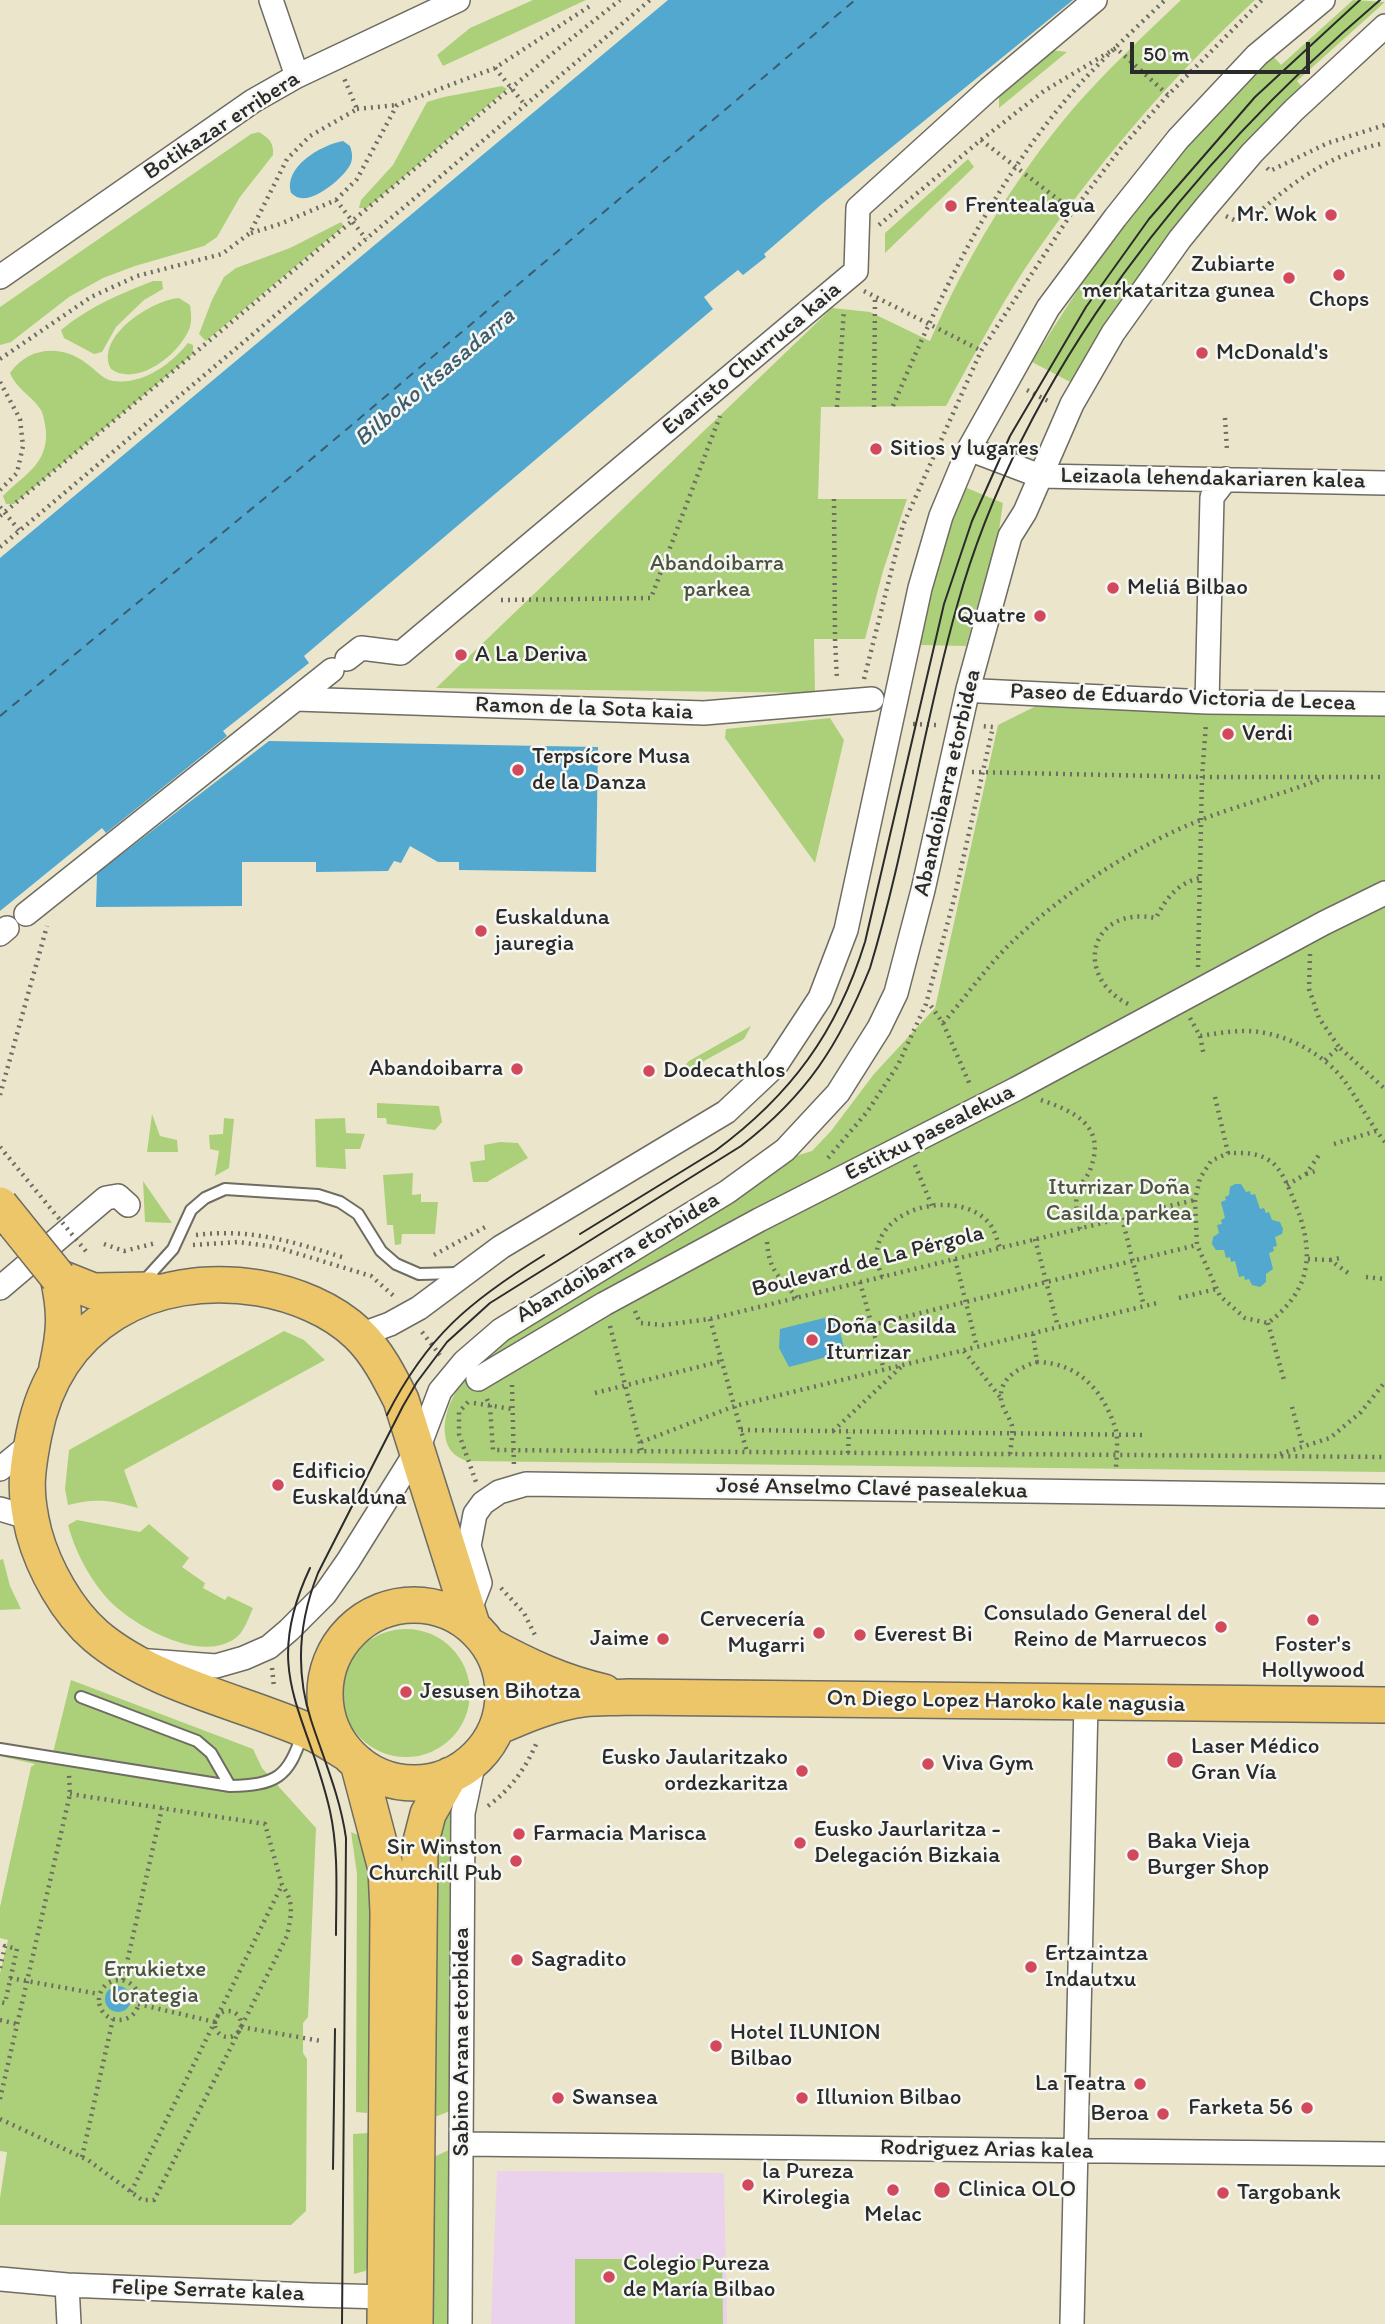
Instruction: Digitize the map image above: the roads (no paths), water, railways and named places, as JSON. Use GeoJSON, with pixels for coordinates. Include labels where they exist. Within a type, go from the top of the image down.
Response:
{"type":"FeatureCollection","features":[{"type":"Feature","properties":{"kind":"main road"},"geometry":{"type":"LineString","coordinates":[[0,1205],[58,1277],[65,1310],[63,1340],[56,1371]]}},
{"type":"Feature","properties":{"kind":"main road"},"geometry":{"type":"LineString","coordinates":[[58,1277],[93,1291],[212,1285],[241,1285],[279,1291],[340,1319],[360,1335],[387,1373],[401,1400],[477,1629],[499,1665],[503,1706],[497,1727],[483,1750],[462,1768],[427,1782],[402,1782],[379,1776],[317,1735],[177,1681],[132,1660],[95,1635],[68,1602],[48,1571],[40,1552],[15,1514],[43,1399],[56,1371],[73,1348],[110,1316],[144,1297],[167,1289]]}},
{"type":"Feature","properties":{"kind":"main road"},"geometry":{"type":"LineString","coordinates":[[400,2309],[386,1869],[353,1759],[333,1732],[326,1707],[326,1680],[334,1654],[350,1632],[371,1616],[396,1606],[423,1605],[449,1611],[477,1629]]}},
{"type":"Feature","properties":{"kind":"main road","name":"On Diego Lopez Haroko kale nagusia"},"geometry":{"type":"LineString","coordinates":[[477,1629],[534,1669],[580,1686],[628,1697]]}},
{"type":"Feature","properties":{"kind":"main road","name":"On Diego Lopez Haroko kale nagusia"},"geometry":{"type":"LineString","coordinates":[[497,1727],[539,1709],[583,1699],[628,1697],[1385,1705]]}},
{"type":"Feature","properties":{"kind":"main road","name":"Sabino Arana etorbidea"},"geometry":{"type":"LineString","coordinates":[[400,2309],[420,1845],[428,1814],[462,1768]]}},
{"type":"Feature","properties":{"kind":"street"},"geometry":{"type":"LineString","coordinates":[[271,0],[297,76]]}},
{"type":"Feature","properties":{"kind":"street","name":"Botikazar erribera"},"geometry":{"type":"LineString","coordinates":[[2,270],[253,101],[297,76],[458,0]]}},
{"type":"Feature","properties":{"kind":"street","name":"Evaristo Churruca kaia"},"geometry":{"type":"LineString","coordinates":[[11,925],[360,648],[401,653],[856,271],[858,208],[989,89],[1095,0]]}},
{"type":"Feature","properties":{"kind":"street"},"geometry":{"type":"LineString","coordinates":[[360,1335],[390,1324],[419,1308],[501,1247],[726,1112],[776,1065],[820,998],[846,930],[920,588],[941,516],[969,449],[1048,308],[1115,218],[1178,139],[1258,55],[1323,0]]}},
{"type":"Feature","properties":{"kind":"street","name":"Abandoibarra etorbidea"},"geometry":{"type":"LineString","coordinates":[[132,1660],[216,1666],[269,1647],[325,1594],[348,1561],[418,1449],[440,1391],[464,1362],[501,1330],[727,1192],[785,1150],[838,1093],[879,1028],[896,993],[923,890],[968,689],[1010,536],[1025,512],[1068,412],[1113,333],[1180,239],[1252,153],[1385,26]]}},
{"type":"Feature","properties":{"kind":"street","name":"Leizaola lehendakariaren kalea"},"geometry":{"type":"LineString","coordinates":[[969,449],[1040,476],[1385,483]]}},
{"type":"Feature","properties":{"kind":"street"},"geometry":{"type":"LineString","coordinates":[[1207,702],[1212,497],[1226,479]]}},
{"type":"Feature","properties":{"kind":"street","name":"Paseo de Eduardo Victoria de Lecea"},"geometry":{"type":"LineString","coordinates":[[980,691],[1207,702],[1385,704]]}},
{"type":"Feature","properties":{"kind":"street","name":"Ramon de la Sota kaia"},"geometry":{"type":"LineString","coordinates":[[296,699],[704,713],[872,699]]}},
{"type":"Feature","properties":{"kind":"street","name":"Estitxu pasealekua"},"geometry":{"type":"LineString","coordinates":[[478,1379],[604,1304],[759,1220],[1016,1089],[1324,923],[1385,893]]}},
{"type":"Feature","properties":{"kind":"street"},"geometry":{"type":"LineString","coordinates":[[0,1288],[106,1198],[118,1196],[128,1205]]}},
{"type":"Feature","properties":{"kind":"street"},"geometry":{"type":"LineString","coordinates":[[0,1469],[33,1442]]}},
{"type":"Feature","properties":{"kind":"street","name":"José Anselmo Clavé pasealekua"},"geometry":{"type":"LineString","coordinates":[[477,1629],[480,1584],[469,1545],[475,1514],[499,1492],[526,1484],[1385,1496]]}},
{"type":"Feature","properties":{"kind":"street"},"geometry":{"type":"LineString","coordinates":[[1072,2324],[1086,1703]]}},
{"type":"Feature","properties":{"kind":"street","name":"Sabino Arana etorbidea"},"geometry":{"type":"LineString","coordinates":[[460,2324],[462,1768]]}},
{"type":"Feature","properties":{"kind":"street","name":"Rodriguez Arias kalea"},"geometry":{"type":"LineString","coordinates":[[462,2144],[1385,2154]]}},
{"type":"Feature","properties":{"kind":"street","name":"Felipe Serrate kalea"},"geometry":{"type":"LineString","coordinates":[[0,2278],[400,2309]]}},
{"type":"Feature","properties":{"kind":"street"},"geometry":{"type":"LineString","coordinates":[[67,2285],[69,2324]]}},
{"type":"Feature","properties":{"kind":"lane"},"geometry":{"type":"LineString","coordinates":[[1272,31],[1309,0]]}},
{"type":"Feature","properties":{"kind":"lane"},"geometry":{"type":"LineString","coordinates":[[1331,75],[1385,38]]}},
{"type":"Feature","properties":{"kind":"lane"},"geometry":{"type":"LineString","coordinates":[[128,1291],[154,1272],[173,1248],[191,1210],[205,1198],[225,1189],[318,1195],[340,1202],[358,1214],[381,1251],[396,1264],[419,1274],[464,1272]]}},
{"type":"Feature","properties":{"kind":"lane"},"geometry":{"type":"LineString","coordinates":[[81,1697],[197,1741],[211,1753],[230,1786]]}},
{"type":"Feature","properties":{"kind":"lane"},"geometry":{"type":"LineString","coordinates":[[0,1749],[230,1786],[267,1782],[283,1774],[295,1759],[303,1731]]}},
{"type":"Feature","properties":{"kind":"water","name":"Bilboko itsasadarra"},"geometry":{"type":"Polygon","coordinates":[[[668,0],[1073,0],[823,203],[764,254],[766,257],[743,275],[738,270],[704,297],[713,309],[304,656],[309,663],[223,731],[227,736],[106,833],[102,828],[0,911],[0,558],[668,0]]]}},
{"type":"Feature","properties":{"kind":"water"},"geometry":{"type":"Polygon","coordinates":[[[343,141],[350,146],[352,157],[343,174],[314,196],[300,198],[291,193],[290,183],[298,166],[324,147],[343,141]]]}},
{"type":"Feature","properties":{"kind":"water"},"geometry":{"type":"Polygon","coordinates":[[[269,741],[598,747],[596,872],[459,870],[459,862],[438,862],[410,846],[401,863],[394,861],[388,871],[316,872],[316,862],[242,862],[242,906],[96,907],[97,873],[269,741]]]}},
{"type":"Feature","properties":{"kind":"water"},"geometry":{"type":"Polygon","coordinates":[[[1241,1184],[1251,1195],[1255,1194],[1260,1209],[1264,1208],[1266,1213],[1269,1212],[1272,1220],[1280,1222],[1283,1229],[1282,1234],[1275,1237],[1277,1246],[1269,1253],[1273,1269],[1266,1274],[1266,1282],[1260,1287],[1252,1285],[1244,1276],[1239,1277],[1235,1261],[1231,1262],[1230,1257],[1226,1258],[1224,1250],[1216,1250],[1212,1244],[1213,1237],[1219,1233],[1217,1225],[1222,1224],[1221,1220],[1225,1218],[1221,1202],[1226,1200],[1230,1187],[1241,1184]]]}},
{"type":"Feature","properties":{"kind":"water"},"geometry":{"type":"Polygon","coordinates":[[[836,1315],[845,1352],[789,1367],[779,1348],[780,1329],[836,1315]]]}},
{"type":"Feature","properties":{"kind":"water"},"geometry":{"type":"Polygon","coordinates":[[[118,1986],[127,1990],[131,1999],[127,2008],[118,2012],[109,2008],[105,1999],[109,1990],[118,1986]]]}},
{"type":"Feature","properties":{"kind":"tram line"},"geometry":{"type":"LineString","coordinates":[[580,1234],[715,1151],[742,1130],[788,1084],[825,1033],[854,975],[865,942],[944,604],[972,521],[1010,436],[1086,307],[1149,219],[1255,97],[1360,0]]}},
{"type":"Feature","properties":{"kind":"tram line"},"geometry":{"type":"LineString","coordinates":[[342,2324],[346,1838],[336,1793],[306,1702],[301,1665],[303,1628],[318,1573],[403,1406],[447,1342],[490,1303],[741,1146],[785,1108],[819,1067],[846,1021],[870,968],[894,878],[957,606],[987,518],[1025,434],[1071,352],[1124,273],[1182,199],[1245,128],[1311,62],[1380,0]]}},
{"type":"Feature","properties":{"kind":"tram line"},"geometry":{"type":"LineString","coordinates":[[387,1415],[418,1363],[453,1323],[494,1288],[544,1255]]}},
{"type":"Feature","properties":{"kind":"tram line"},"geometry":{"type":"LineString","coordinates":[[310,1568],[296,1605],[289,1637],[289,1665],[293,1692],[321,1776],[333,1826],[336,1935]]}},
{"type":"Feature","properties":{"kind":"tram line"},"geometry":{"type":"LineString","coordinates":[[333,2169],[335,2029]]}},
{"type":"Feature","properties":{"kind":"place","name":"Frentealagua"},"geometry":{"type":"Point","coordinates":[951,206]}},
{"type":"Feature","properties":{"kind":"place","name":"Mr. Wok"},"geometry":{"type":"Point","coordinates":[1331,215]}},
{"type":"Feature","properties":{"kind":"place","name":"Chops"},"geometry":{"type":"Point","coordinates":[1339,275]}},
{"type":"Feature","properties":{"kind":"place","name":"Zubiarte merkataritza gunea"},"geometry":{"type":"Point","coordinates":[1289,278]}},
{"type":"Feature","properties":{"kind":"place","name":"McDonald's"},"geometry":{"type":"Point","coordinates":[1202,353]}},
{"type":"Feature","properties":{"kind":"place","name":"Sitios y lugares"},"geometry":{"type":"Point","coordinates":[876,449]}},
{"type":"Feature","properties":{"kind":"place","name":"Meliá Bilbao"},"geometry":{"type":"Point","coordinates":[1113,588]}},
{"type":"Feature","properties":{"kind":"place","name":"Quatre"},"geometry":{"type":"Point","coordinates":[1040,616]}},
{"type":"Feature","properties":{"kind":"place","name":"A La Deriva"},"geometry":{"type":"Point","coordinates":[461,655]}},
{"type":"Feature","properties":{"kind":"place","name":"Verdi"},"geometry":{"type":"Point","coordinates":[1228,734]}},
{"type":"Feature","properties":{"kind":"place","name":"Terpsícore Musa de la Danza"},"geometry":{"type":"Point","coordinates":[518,770]}},
{"type":"Feature","properties":{"kind":"place","name":"Euskalduna jauregia"},"geometry":{"type":"Point","coordinates":[481,931]}},
{"type":"Feature","properties":{"kind":"place","name":"Abandoibarra"},"geometry":{"type":"Point","coordinates":[517,1069]}},
{"type":"Feature","properties":{"kind":"place","name":"Dodecathlos"},"geometry":{"type":"Point","coordinates":[649,1071]}},
{"type":"Feature","properties":{"kind":"place","name":"Doña Casilda Iturrizar"},"geometry":{"type":"Point","coordinates":[812,1340]}},
{"type":"Feature","properties":{"kind":"place","name":"Edificio Euskalduna"},"geometry":{"type":"Point","coordinates":[278,1485]}},
{"type":"Feature","properties":{"kind":"place","name":"Foster's Hollywood"},"geometry":{"type":"Point","coordinates":[1313,1620]}},
{"type":"Feature","properties":{"kind":"place","name":"Consulado General del Reino de Marruecos"},"geometry":{"type":"Point","coordinates":[1221,1627]}},
{"type":"Feature","properties":{"kind":"place","name":"Cervecería Mugarri"},"geometry":{"type":"Point","coordinates":[819,1633]}},
{"type":"Feature","properties":{"kind":"place","name":"Everest Bi"},"geometry":{"type":"Point","coordinates":[860,1635]}},
{"type":"Feature","properties":{"kind":"place","name":"Jaime"},"geometry":{"type":"Point","coordinates":[663,1639]}},
{"type":"Feature","properties":{"kind":"place","name":"Jesusen Bihotza"},"geometry":{"type":"Point","coordinates":[406,1692]}},
{"type":"Feature","properties":{"kind":"place","name":"Laser Médico Gran Vía"},"geometry":{"type":"Point","coordinates":[1175,1760]}},
{"type":"Feature","properties":{"kind":"place","name":"Viva Gym"},"geometry":{"type":"Point","coordinates":[928,1764]}},
{"type":"Feature","properties":{"kind":"place","name":"Eusko Jaularitzako ordezkaritza"},"geometry":{"type":"Point","coordinates":[802,1771]}},
{"type":"Feature","properties":{"kind":"place","name":"Farmacia Marisca"},"geometry":{"type":"Point","coordinates":[519,1834]}},
{"type":"Feature","properties":{"kind":"place","name":"Eusko Jaurlaritza - Delegación Bizkaia"},"geometry":{"type":"Point","coordinates":[800,1843]}},
{"type":"Feature","properties":{"kind":"place","name":"Baka Vieja Burger Shop"},"geometry":{"type":"Point","coordinates":[1133,1855]}},
{"type":"Feature","properties":{"kind":"place","name":"Sir Winston Churchill Pub"},"geometry":{"type":"Point","coordinates":[516,1861]}},
{"type":"Feature","properties":{"kind":"place","name":"Sagradito"},"geometry":{"type":"Point","coordinates":[517,1960]}},
{"type":"Feature","properties":{"kind":"place","name":"Ertzaintza Indautxu"},"geometry":{"type":"Point","coordinates":[1031,1967]}},
{"type":"Feature","properties":{"kind":"place","name":"Hotel ILUNION Bilbao"},"geometry":{"type":"Point","coordinates":[716,2046]}},
{"type":"Feature","properties":{"kind":"place","name":"La Teatra"},"geometry":{"type":"Point","coordinates":[1140,2084]}},
{"type":"Feature","properties":{"kind":"place","name":"Swansea"},"geometry":{"type":"Point","coordinates":[558,2098]}},
{"type":"Feature","properties":{"kind":"place","name":"Illunion Bilbao"},"geometry":{"type":"Point","coordinates":[802,2098]}},
{"type":"Feature","properties":{"kind":"place","name":"Farketa 56"},"geometry":{"type":"Point","coordinates":[1307,2108]}},
{"type":"Feature","properties":{"kind":"place","name":"Beroa"},"geometry":{"type":"Point","coordinates":[1163,2114]}},
{"type":"Feature","properties":{"kind":"place","name":"la Pureza Kirolegia"},"geometry":{"type":"Point","coordinates":[748,2185]}},
{"type":"Feature","properties":{"kind":"place","name":"Melac"},"geometry":{"type":"Point","coordinates":[893,2190]}},
{"type":"Feature","properties":{"kind":"place","name":"Clinica OLO"},"geometry":{"type":"Point","coordinates":[942,2190]}},
{"type":"Feature","properties":{"kind":"place","name":"Targobank"},"geometry":{"type":"Point","coordinates":[1223,2193]}},
{"type":"Feature","properties":{"kind":"place","name":"Colegio Pureza de María Bilbao"},"geometry":{"type":"Point","coordinates":[609,2277]}},
{"type":"Feature","properties":{"kind":"park label","name":"Abandoibarra parkea"},"geometry":{"type":"Point","coordinates":[717,577]}},
{"type":"Feature","properties":{"kind":"park label","name":"Iturrizar Doña Casilda parkea"},"geometry":{"type":"Point","coordinates":[1119,1201]}},
{"type":"Feature","properties":{"kind":"park label","name":"Errukietxe lorategia"},"geometry":{"type":"Point","coordinates":[155,1983]}}]}
